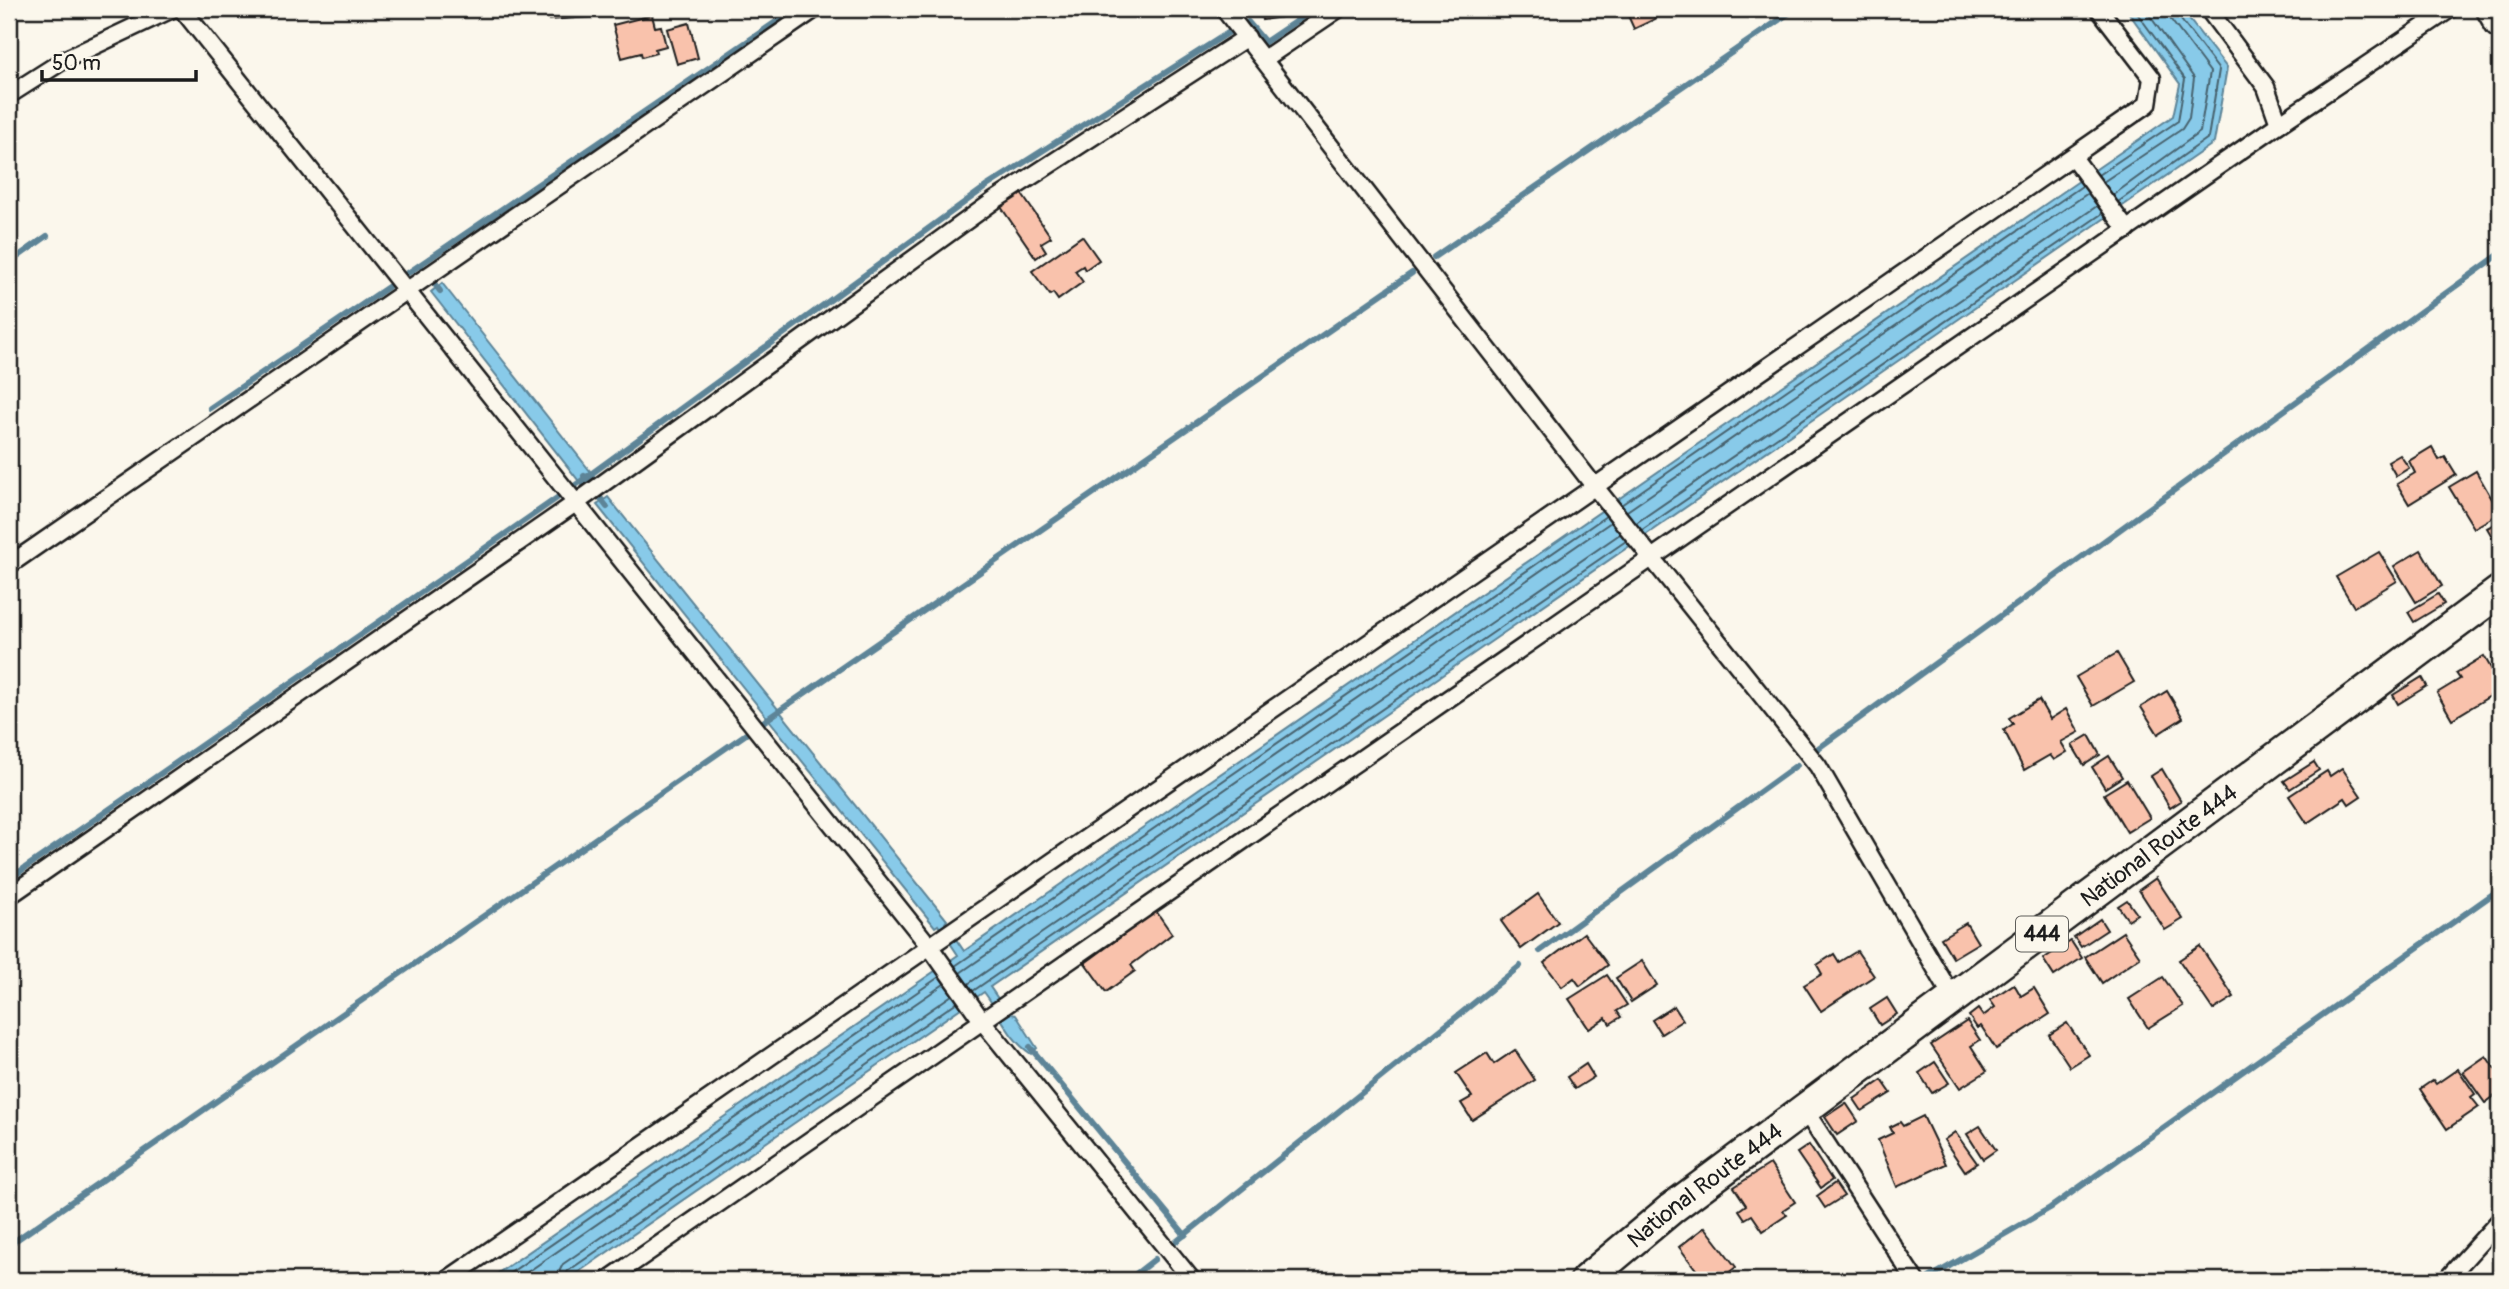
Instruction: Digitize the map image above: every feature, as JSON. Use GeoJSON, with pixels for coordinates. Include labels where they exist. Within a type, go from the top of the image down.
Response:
{"type":"FeatureCollection","features":[{"type":"Feature","properties":{"kind":"highway"},"geometry":{"type":"LineString","coordinates":[[2492,9],[2500,23]]}},
{"type":"Feature","properties":{"kind":"highway","name":"National Route 444"},"geometry":{"type":"LineString","coordinates":[[1586,1280],[1672,1208],[2500,591]]}},
{"type":"Feature","properties":{"kind":"street"},"geometry":{"type":"LineString","coordinates":[[9,95],[64,60],[172,9]]}},
{"type":"Feature","properties":{"kind":"street"},"geometry":{"type":"LineString","coordinates":[[182,9],[407,292],[587,495],[941,944],[1192,1280]]}},
{"type":"Feature","properties":{"kind":"street"},"geometry":{"type":"LineString","coordinates":[[9,565],[813,9]]}},
{"type":"Feature","properties":{"kind":"street"},"geometry":{"type":"LineString","coordinates":[[1224,9],[1599,492],[1818,766],[1954,1000]]}},
{"type":"Feature","properties":{"kind":"street"},"geometry":{"type":"LineString","coordinates":[[1264,59],[1338,9]]}},
{"type":"Feature","properties":{"kind":"street"},"geometry":{"type":"LineString","coordinates":[[447,1280],[1599,492],[2148,104],[2152,78],[2099,9]]}},
{"type":"Feature","properties":{"kind":"street"},"geometry":{"type":"LineString","coordinates":[[2208,9],[2266,87],[2279,124]]}},
{"type":"Feature","properties":{"kind":"street"},"geometry":{"type":"LineString","coordinates":[[608,1280],[1647,552],[2451,9]]}},
{"type":"Feature","properties":{"kind":"street"},"geometry":{"type":"LineString","coordinates":[[9,896],[587,495],[995,200],[1247,37]]}},
{"type":"Feature","properties":{"kind":"street"},"geometry":{"type":"LineString","coordinates":[[2073,157],[2127,230]]}},
{"type":"Feature","properties":{"kind":"street"},"geometry":{"type":"LineString","coordinates":[[1804,1109],[1915,1280]]}},
{"type":"Feature","properties":{"kind":"street"},"geometry":{"type":"LineString","coordinates":[[2446,1280],[2500,1220]]}},
{"type":"Feature","properties":{"kind":"water"},"geometry":{"type":"Polygon","coordinates":[[[2126,9],[2181,9],[2227,68],[2214,143],[990,987],[1008,1013],[1016,1015],[1037,1048],[1031,1054],[1016,1041],[984,992],[567,1280],[488,1280],[958,955],[938,925],[935,927],[597,505],[608,497],[947,920],[945,923],[964,951],[2173,116],[2180,84],[2126,9]]]}},
{"type":"Feature","properties":{"kind":"water"},"geometry":{"type":"Polygon","coordinates":[[[442,283],[594,476],[582,485],[431,292],[442,283]]]}},
{"type":"Feature","properties":{"kind":"building"},"geometry":{"type":"Polygon","coordinates":[[[549,9],[604,9],[604,16],[549,20],[549,9]]]}},
{"type":"Feature","properties":{"kind":"building"},"geometry":{"type":"Polygon","coordinates":[[[1260,9],[1282,9],[1283,17],[1262,20],[1260,9]]]}},
{"type":"Feature","properties":{"kind":"building"},"geometry":{"type":"Polygon","coordinates":[[[1625,9],[1651,9],[1655,19],[1634,29],[1625,9]]]}},
{"type":"Feature","properties":{"kind":"building"},"geometry":{"type":"Polygon","coordinates":[[[652,15],[655,27],[661,26],[666,46],[655,49],[656,53],[642,57],[641,53],[622,58],[613,25],[652,15]]]}},
{"type":"Feature","properties":{"kind":"building"},"geometry":{"type":"Polygon","coordinates":[[[689,23],[698,58],[677,64],[667,29],[689,23]]]}},
{"type":"Feature","properties":{"kind":"building"},"geometry":{"type":"Polygon","coordinates":[[[1021,193],[1051,237],[1041,243],[1046,251],[1036,258],[1001,207],[1021,193]]]}},
{"type":"Feature","properties":{"kind":"building"},"geometry":{"type":"Polygon","coordinates":[[[1082,236],[1099,260],[1085,270],[1083,266],[1075,271],[1083,282],[1058,300],[1053,293],[1050,295],[1032,271],[1082,236]]]}},
{"type":"Feature","properties":{"kind":"building"},"geometry":{"type":"Polygon","coordinates":[[[2432,447],[2439,460],[2445,457],[2456,475],[2409,504],[2397,484],[2415,473],[2409,461],[2432,447]]]}},
{"type":"Feature","properties":{"kind":"building"},"geometry":{"type":"Polygon","coordinates":[[[2400,455],[2409,468],[2396,476],[2388,462],[2400,455]]]}},
{"type":"Feature","properties":{"kind":"building"},"geometry":{"type":"Polygon","coordinates":[[[2476,471],[2500,513],[2474,528],[2449,487],[2476,471]]]}},
{"type":"Feature","properties":{"kind":"building"},"geometry":{"type":"Polygon","coordinates":[[[2500,521],[2500,550],[2487,528],[2500,521]]]}},
{"type":"Feature","properties":{"kind":"building"},"geometry":{"type":"Polygon","coordinates":[[[2421,550],[2442,586],[2416,602],[2394,566],[2421,550]]]}},
{"type":"Feature","properties":{"kind":"building"},"geometry":{"type":"Polygon","coordinates":[[[2379,552],[2397,581],[2354,607],[2336,577],[2379,552]]]}},
{"type":"Feature","properties":{"kind":"building"},"geometry":{"type":"Polygon","coordinates":[[[2438,594],[2444,604],[2414,622],[2408,612],[2438,594]]]}},
{"type":"Feature","properties":{"kind":"building"},"geometry":{"type":"Polygon","coordinates":[[[2117,653],[2134,682],[2093,706],[2076,677],[2117,653]]]}},
{"type":"Feature","properties":{"kind":"building"},"geometry":{"type":"Polygon","coordinates":[[[2484,656],[2500,684],[2500,690],[2452,719],[2437,693],[2460,679],[2456,673],[2484,656]]]}},
{"type":"Feature","properties":{"kind":"building"},"geometry":{"type":"Polygon","coordinates":[[[2422,677],[2427,686],[2398,704],[2393,695],[2422,677]]]}},
{"type":"Feature","properties":{"kind":"building"},"geometry":{"type":"Polygon","coordinates":[[[2167,691],[2183,718],[2158,734],[2141,707],[2167,691]]]}},
{"type":"Feature","properties":{"kind":"building"},"geometry":{"type":"Polygon","coordinates":[[[2039,700],[2050,719],[2066,709],[2079,732],[2061,742],[2067,752],[2054,760],[2050,755],[2024,770],[2004,730],[2013,724],[2009,718],[2039,700]]]}},
{"type":"Feature","properties":{"kind":"building"},"geometry":{"type":"Polygon","coordinates":[[[2089,735],[2100,755],[2084,765],[2072,745],[2089,735]]]}},
{"type":"Feature","properties":{"kind":"building"},"geometry":{"type":"Polygon","coordinates":[[[2109,756],[2122,777],[2105,788],[2092,767],[2109,756]]]}},
{"type":"Feature","properties":{"kind":"building"},"geometry":{"type":"Polygon","coordinates":[[[2314,762],[2319,770],[2290,789],[2284,781],[2314,762]]]}},
{"type":"Feature","properties":{"kind":"building"},"geometry":{"type":"Polygon","coordinates":[[[2342,768],[2361,796],[2349,804],[2345,798],[2307,823],[2289,796],[2327,771],[2330,776],[2342,768]]]}},
{"type":"Feature","properties":{"kind":"building"},"geometry":{"type":"Polygon","coordinates":[[[2162,769],[2181,801],[2170,808],[2151,776],[2162,769]]]}},
{"type":"Feature","properties":{"kind":"building"},"geometry":{"type":"Polygon","coordinates":[[[2127,780],[2150,818],[2127,832],[2104,794],[2127,780]]]}},
{"type":"Feature","properties":{"kind":"building"},"geometry":{"type":"Polygon","coordinates":[[[2156,878],[2183,919],[2165,930],[2139,890],[2156,878]]]}},
{"type":"Feature","properties":{"kind":"building"},"geometry":{"type":"Polygon","coordinates":[[[1538,894],[1558,922],[1521,949],[1501,921],[1538,894]]]}},
{"type":"Feature","properties":{"kind":"building"},"geometry":{"type":"Polygon","coordinates":[[[2127,900],[2137,914],[2128,920],[2118,906],[2127,900]]]}},
{"type":"Feature","properties":{"kind":"building"},"geometry":{"type":"Polygon","coordinates":[[[1156,911],[1172,934],[1131,965],[1135,971],[1106,992],[1085,963],[1156,911]]]}},
{"type":"Feature","properties":{"kind":"building"},"geometry":{"type":"Polygon","coordinates":[[[2100,919],[2107,930],[2081,947],[2074,937],[2100,919]]]}},
{"type":"Feature","properties":{"kind":"building"},"geometry":{"type":"Polygon","coordinates":[[[1966,923],[1978,943],[1953,958],[1941,938],[1966,923]]]}},
{"type":"Feature","properties":{"kind":"building"},"geometry":{"type":"Polygon","coordinates":[[[2123,932],[2140,957],[2102,983],[2085,957],[2123,932]]]}},
{"type":"Feature","properties":{"kind":"building"},"geometry":{"type":"Polygon","coordinates":[[[1584,933],[1608,965],[1580,986],[1574,978],[1562,987],[1544,963],[1584,933]]]}},
{"type":"Feature","properties":{"kind":"building"},"geometry":{"type":"Polygon","coordinates":[[[2071,941],[2082,958],[2054,976],[2043,959],[2071,941]]]}},
{"type":"Feature","properties":{"kind":"building"},"geometry":{"type":"Polygon","coordinates":[[[2200,946],[2234,997],[2213,1010],[2179,960],[2200,946]]]}},
{"type":"Feature","properties":{"kind":"building"},"geometry":{"type":"Polygon","coordinates":[[[1857,951],[1874,976],[1821,1011],[1804,985],[1822,974],[1817,965],[1834,954],[1839,962],[1857,951]]]}},
{"type":"Feature","properties":{"kind":"building"},"geometry":{"type":"Polygon","coordinates":[[[1642,961],[1657,985],[1631,1002],[1616,978],[1642,961]]]}},
{"type":"Feature","properties":{"kind":"building"},"geometry":{"type":"Polygon","coordinates":[[[1607,975],[1627,1005],[1617,1011],[1621,1017],[1610,1024],[1606,1018],[1589,1029],[1569,999],[1607,975]]]}},
{"type":"Feature","properties":{"kind":"building"},"geometry":{"type":"Polygon","coordinates":[[[2163,977],[2183,1006],[2148,1028],[2129,999],[2163,977]]]}},
{"type":"Feature","properties":{"kind":"building"},"geometry":{"type":"Polygon","coordinates":[[[2014,984],[2021,996],[2034,988],[2050,1014],[1996,1049],[1981,1026],[1977,1028],[1969,1016],[1978,1009],[1983,1016],[1995,1007],[1990,1000],[2014,984]]]}},
{"type":"Feature","properties":{"kind":"building"},"geometry":{"type":"Polygon","coordinates":[[[1887,998],[1897,1014],[1880,1025],[1870,1009],[1887,998]]]}},
{"type":"Feature","properties":{"kind":"building"},"geometry":{"type":"Polygon","coordinates":[[[1674,1006],[1683,1020],[1661,1034],[1652,1020],[1674,1006]]]}},
{"type":"Feature","properties":{"kind":"building"},"geometry":{"type":"Polygon","coordinates":[[[1967,1021],[1980,1040],[1971,1046],[1987,1071],[1960,1088],[1931,1045],[1967,1021]]]}},
{"type":"Feature","properties":{"kind":"building"},"geometry":{"type":"Polygon","coordinates":[[[2067,1023],[2089,1055],[2070,1067],[2049,1035],[2067,1023]]]}},
{"type":"Feature","properties":{"kind":"building"},"geometry":{"type":"Polygon","coordinates":[[[1515,1050],[1535,1080],[1472,1120],[1461,1103],[1472,1097],[1456,1073],[1487,1053],[1494,1064],[1515,1050]]]}},
{"type":"Feature","properties":{"kind":"building"},"geometry":{"type":"Polygon","coordinates":[[[2486,1056],[2500,1076],[2500,1092],[2485,1103],[2463,1072],[2486,1056]]]}},
{"type":"Feature","properties":{"kind":"building"},"geometry":{"type":"Polygon","coordinates":[[[1935,1062],[1949,1083],[1932,1093],[1919,1073],[1935,1062]]]}},
{"type":"Feature","properties":{"kind":"building"},"geometry":{"type":"Polygon","coordinates":[[[1586,1064],[1594,1077],[1575,1089],[1567,1077],[1586,1064]]]}},
{"type":"Feature","properties":{"kind":"building"},"geometry":{"type":"Polygon","coordinates":[[[2458,1069],[2475,1094],[2471,1097],[2479,1107],[2447,1129],[2420,1089],[2433,1080],[2436,1084],[2458,1069]]]}},
{"type":"Feature","properties":{"kind":"building"},"geometry":{"type":"Polygon","coordinates":[[[1882,1080],[1891,1093],[1862,1111],[1854,1099],[1882,1080]]]}},
{"type":"Feature","properties":{"kind":"building"},"geometry":{"type":"Polygon","coordinates":[[[1846,1103],[1858,1121],[1837,1135],[1825,1117],[1846,1103]]]}},
{"type":"Feature","properties":{"kind":"building"},"geometry":{"type":"Polygon","coordinates":[[[1923,1116],[1946,1164],[1897,1187],[1878,1140],[1893,1133],[1890,1127],[1900,1122],[1903,1126],[1923,1116]]]}},
{"type":"Feature","properties":{"kind":"building"},"geometry":{"type":"Polygon","coordinates":[[[1980,1126],[1996,1150],[1983,1159],[1967,1134],[1980,1126]]]}},
{"type":"Feature","properties":{"kind":"building"},"geometry":{"type":"Polygon","coordinates":[[[1955,1132],[1977,1163],[1965,1171],[1944,1140],[1955,1132]]]}},
{"type":"Feature","properties":{"kind":"building"},"geometry":{"type":"Polygon","coordinates":[[[1809,1145],[1832,1180],[1821,1188],[1797,1153],[1809,1145]]]}},
{"type":"Feature","properties":{"kind":"building"},"geometry":{"type":"Polygon","coordinates":[[[1770,1164],[1795,1202],[1783,1210],[1787,1215],[1763,1231],[1752,1215],[1745,1219],[1739,1210],[1746,1205],[1734,1187],[1770,1164]]]}},
{"type":"Feature","properties":{"kind":"building"},"geometry":{"type":"Polygon","coordinates":[[[1835,1183],[1844,1196],[1825,1208],[1817,1196],[1835,1183]]]}},
{"type":"Feature","properties":{"kind":"building"},"geometry":{"type":"Polygon","coordinates":[[[1705,1227],[1736,1267],[1719,1280],[1704,1280],[1679,1247],[1705,1227]]]}},
{"type":"Feature","properties":{"kind":"waterway"},"geometry":{"type":"LineString","coordinates":[[405,275],[795,9]]}},
{"type":"Feature","properties":{"kind":"waterway"},"geometry":{"type":"LineString","coordinates":[[1248,22],[1265,42],[1314,9]]}},
{"type":"Feature","properties":{"kind":"waterway"},"geometry":{"type":"LineString","coordinates":[[1434,257],[1795,9]]}},
{"type":"Feature","properties":{"kind":"waterway"},"geometry":{"type":"LineString","coordinates":[[573,487],[987,186],[1231,31]]}},
{"type":"Feature","properties":{"kind":"waterway"},"geometry":{"type":"LineString","coordinates":[[9,263],[47,236]]}},
{"type":"Feature","properties":{"kind":"waterway"},"geometry":{"type":"LineString","coordinates":[[1817,749],[2500,254]]}},
{"type":"Feature","properties":{"kind":"waterway"},"geometry":{"type":"LineString","coordinates":[[420,265],[440,291]]}},
{"type":"Feature","properties":{"kind":"waterway"},"geometry":{"type":"LineString","coordinates":[[763,722],[1412,273]]}},
{"type":"Feature","properties":{"kind":"waterway"},"geometry":{"type":"LineString","coordinates":[[210,408],[388,287]]}},
{"type":"Feature","properties":{"kind":"waterway"},"geometry":{"type":"LineString","coordinates":[[584,476],[607,507]]}},
{"type":"Feature","properties":{"kind":"waterway"},"geometry":{"type":"LineString","coordinates":[[9,879],[557,498]]}},
{"type":"Feature","properties":{"kind":"waterway"},"geometry":{"type":"LineString","coordinates":[[9,1245],[746,734]]}},
{"type":"Feature","properties":{"kind":"waterway"},"geometry":{"type":"LineString","coordinates":[[1540,951],[1797,765]]}},
{"type":"Feature","properties":{"kind":"waterway"},"geometry":{"type":"LineString","coordinates":[[1927,1279],[2050,1208],[2500,889]]}},
{"type":"Feature","properties":{"kind":"waterway"},"geometry":{"type":"LineString","coordinates":[[1177,1241],[1520,966]]}},
{"type":"Feature","properties":{"kind":"waterway"},"geometry":{"type":"LineString","coordinates":[[1030,1047],[1185,1235]]}},
{"type":"Feature","properties":{"kind":"waterway"},"geometry":{"type":"LineString","coordinates":[[1128,1280],[1155,1259]]}}]}
